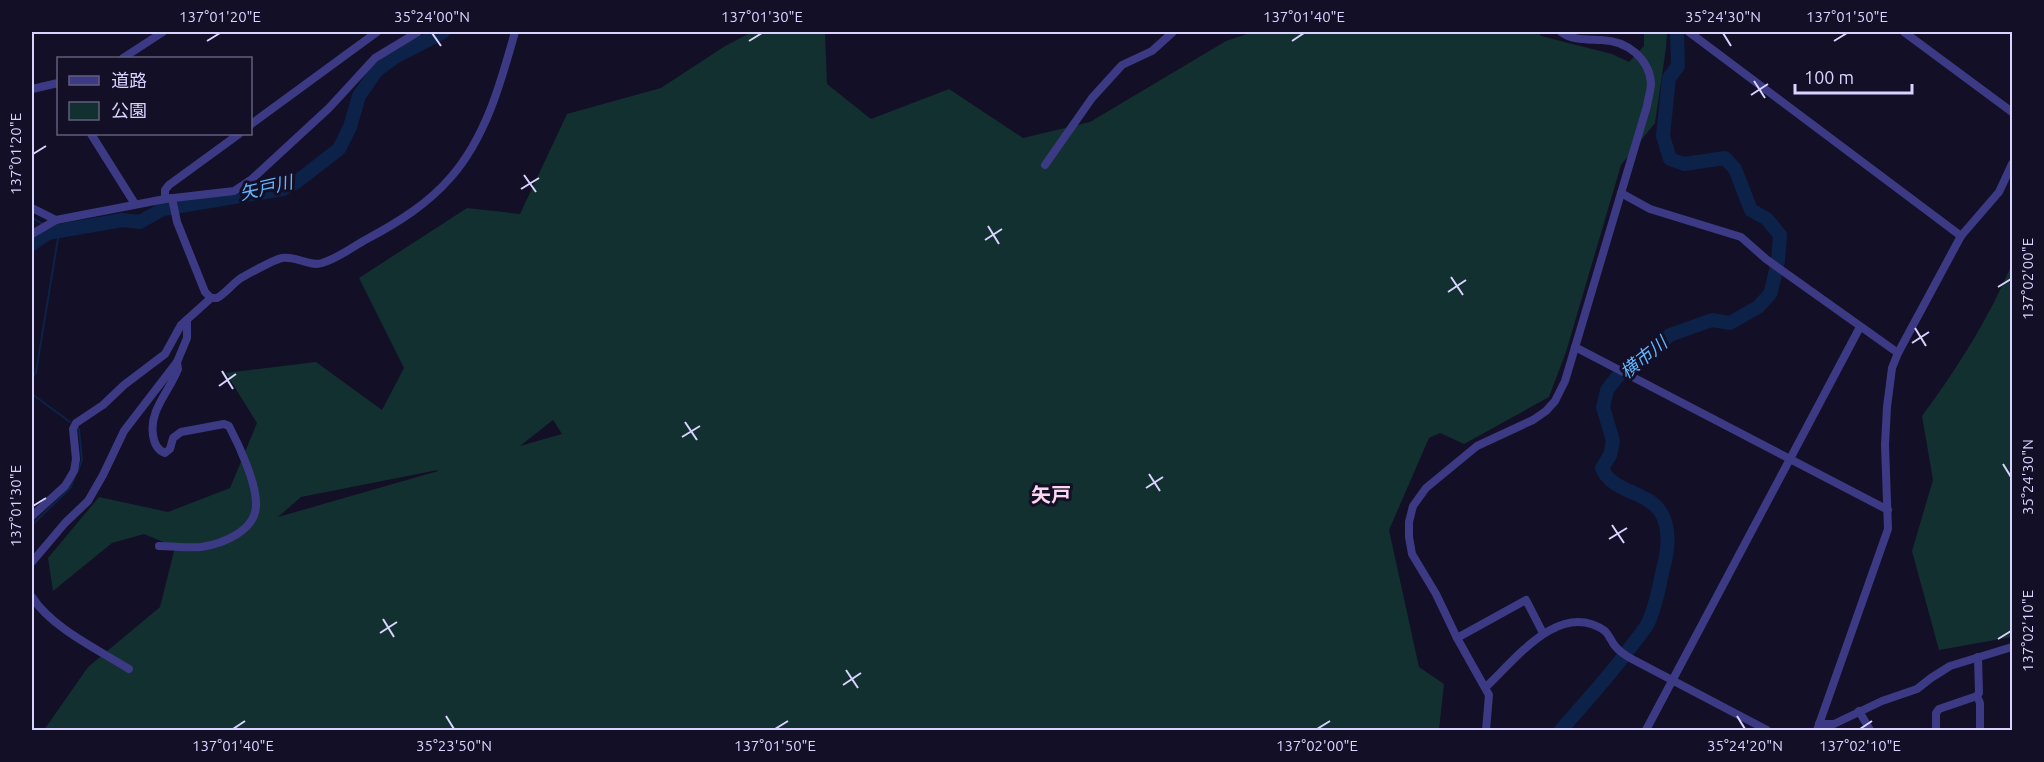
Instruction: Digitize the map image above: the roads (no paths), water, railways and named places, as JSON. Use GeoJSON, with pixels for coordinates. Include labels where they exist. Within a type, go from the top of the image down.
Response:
{"type":"FeatureCollection","features":[{"type":"Feature","properties":{"kind":"street"},"geometry":{"type":"LineString","coordinates":[[125,57],[163,32]]}},
{"type":"Feature","properties":{"kind":"street"},"geometry":{"type":"LineString","coordinates":[[32,234],[36,227],[53,221],[169,198],[234,191],[252,179],[329,108],[375,58],[417,32]]}},
{"type":"Feature","properties":{"kind":"street"},"geometry":{"type":"LineString","coordinates":[[32,516],[65,486],[74,471],[76,459],[73,429],[76,423],[104,405],[124,385],[165,354],[182,325],[211,298],[217,298],[241,278],[281,258],[298,258],[312,264],[322,263],[345,253],[424,203],[451,177],[470,150],[487,118],[515,32]]}},
{"type":"Feature","properties":{"kind":"street"},"geometry":{"type":"LineString","coordinates":[[1045,165],[1092,98],[1122,65],[1152,51],[1173,32]]}},
{"type":"Feature","properties":{"kind":"street"},"geometry":{"type":"LineString","coordinates":[[1486,730],[1489,700],[1486,687],[1412,554],[1409,522],[1413,506],[1426,488],[1477,446],[1533,420],[1546,411],[1561,392],[1622,193],[1647,106],[1651,83],[1646,63],[1634,50],[1605,40],[1581,39],[1562,32]]}},
{"type":"Feature","properties":{"kind":"street"},"geometry":{"type":"LineString","coordinates":[[1689,32],[1961,236]]}},
{"type":"Feature","properties":{"kind":"street"},"geometry":{"type":"LineString","coordinates":[[1904,32],[2013,112]]}},
{"type":"Feature","properties":{"kind":"street"},"geometry":{"type":"LineString","coordinates":[[252,123],[371,33]]}},
{"type":"Feature","properties":{"kind":"street"},"geometry":{"type":"LineString","coordinates":[[32,89],[57,83]]}},
{"type":"Feature","properties":{"kind":"street"},"geometry":{"type":"LineString","coordinates":[[92,135],[135,204]]}},
{"type":"Feature","properties":{"kind":"street"},"geometry":{"type":"LineString","coordinates":[[211,298],[205,292],[165,190],[238,135]]}},
{"type":"Feature","properties":{"kind":"street"},"geometry":{"type":"LineString","coordinates":[[2013,164],[1999,192],[1961,236],[1892,368],[1885,445],[1887,529],[1818,727],[1834,724],[1859,711],[1917,689],[1950,666],[2013,647]]}},
{"type":"Feature","properties":{"kind":"street"},"geometry":{"type":"LineString","coordinates":[[1622,193],[1650,209],[1741,237],[1766,260],[1898,353]]}},
{"type":"Feature","properties":{"kind":"street"},"geometry":{"type":"LineString","coordinates":[[32,208],[53,221]]}},
{"type":"Feature","properties":{"kind":"street"},"geometry":{"type":"LineString","coordinates":[[32,562],[65,523],[88,501],[124,431],[177,362],[187,338],[187,320]]}},
{"type":"Feature","properties":{"kind":"street"},"geometry":{"type":"LineString","coordinates":[[1646,730],[1860,327]]}},
{"type":"Feature","properties":{"kind":"street"},"geometry":{"type":"LineString","coordinates":[[1575,347],[1888,510]]}},
{"type":"Feature","properties":{"kind":"street"},"geometry":{"type":"LineString","coordinates":[[159,546],[201,546],[226,541],[251,521],[257,506],[245,462],[229,426],[224,424],[182,432],[173,438],[168,452],[162,452],[157,448],[154,441],[152,418],[176,376],[177,362]]}},
{"type":"Feature","properties":{"kind":"street"},"geometry":{"type":"LineString","coordinates":[[32,597],[40,610],[52,621],[129,669]]}},
{"type":"Feature","properties":{"kind":"street"},"geometry":{"type":"LineString","coordinates":[[1457,638],[1526,600],[1543,633]]}},
{"type":"Feature","properties":{"kind":"street"},"geometry":{"type":"LineString","coordinates":[[1486,687],[1543,633],[1564,623],[1581,622],[1606,632],[1615,646],[1630,658],[1767,730]]}},
{"type":"Feature","properties":{"kind":"street"},"geometry":{"type":"LineString","coordinates":[[1978,657],[1979,693],[1977,696],[1980,703],[1980,730]]}},
{"type":"Feature","properties":{"kind":"street"},"geometry":{"type":"LineString","coordinates":[[1936,730],[1936,713],[1939,709],[1977,696]]}},
{"type":"Feature","properties":{"kind":"street"},"geometry":{"type":"LineString","coordinates":[[1859,711],[1870,730]]}},
{"type":"Feature","properties":{"kind":"waterway","name":"矢戸川"},"geometry":{"type":"LineString","coordinates":[[32,244],[48,233],[122,220],[140,222],[163,209],[283,189],[295,183],[339,149],[350,127],[359,96],[377,70],[395,57],[443,32]]}},
{"type":"Feature","properties":{"kind":"waterway","name":"横市川"},"geometry":{"type":"LineString","coordinates":[[1561,730],[1613,670],[1646,626],[1655,603],[1666,555],[1668,540],[1666,524],[1660,511],[1646,499],[1613,482],[1602,468],[1610,455],[1613,441],[1603,407],[1607,390],[1618,376],[1670,335],[1712,320],[1730,323],[1758,307],[1770,294],[1778,261],[1780,235],[1767,219],[1751,210],[1735,169],[1725,158],[1684,164],[1670,159],[1663,136],[1669,78],[1678,66],[1677,32]]}},
{"type":"Feature","properties":{"kind":"waterway"},"geometry":{"type":"LineString","coordinates":[[32,218],[43,224]]}},
{"type":"Feature","properties":{"kind":"waterway"},"geometry":{"type":"LineString","coordinates":[[32,378],[36,372],[59,232],[48,226]]}},
{"type":"Feature","properties":{"kind":"waterway"},"geometry":{"type":"LineString","coordinates":[[32,394],[70,422]]}},
{"type":"Feature","properties":{"kind":"waterway"},"geometry":{"type":"LineString","coordinates":[[78,471],[82,460],[79,429]]}},
{"type":"Feature","properties":{"kind":"waterway"},"geometry":{"type":"LineString","coordinates":[[32,525],[71,487],[75,476]]}},
{"type":"Feature","properties":{"kind":"district","name":"矢戸"},"geometry":{"type":"Point","coordinates":[1051,494]}}]}
